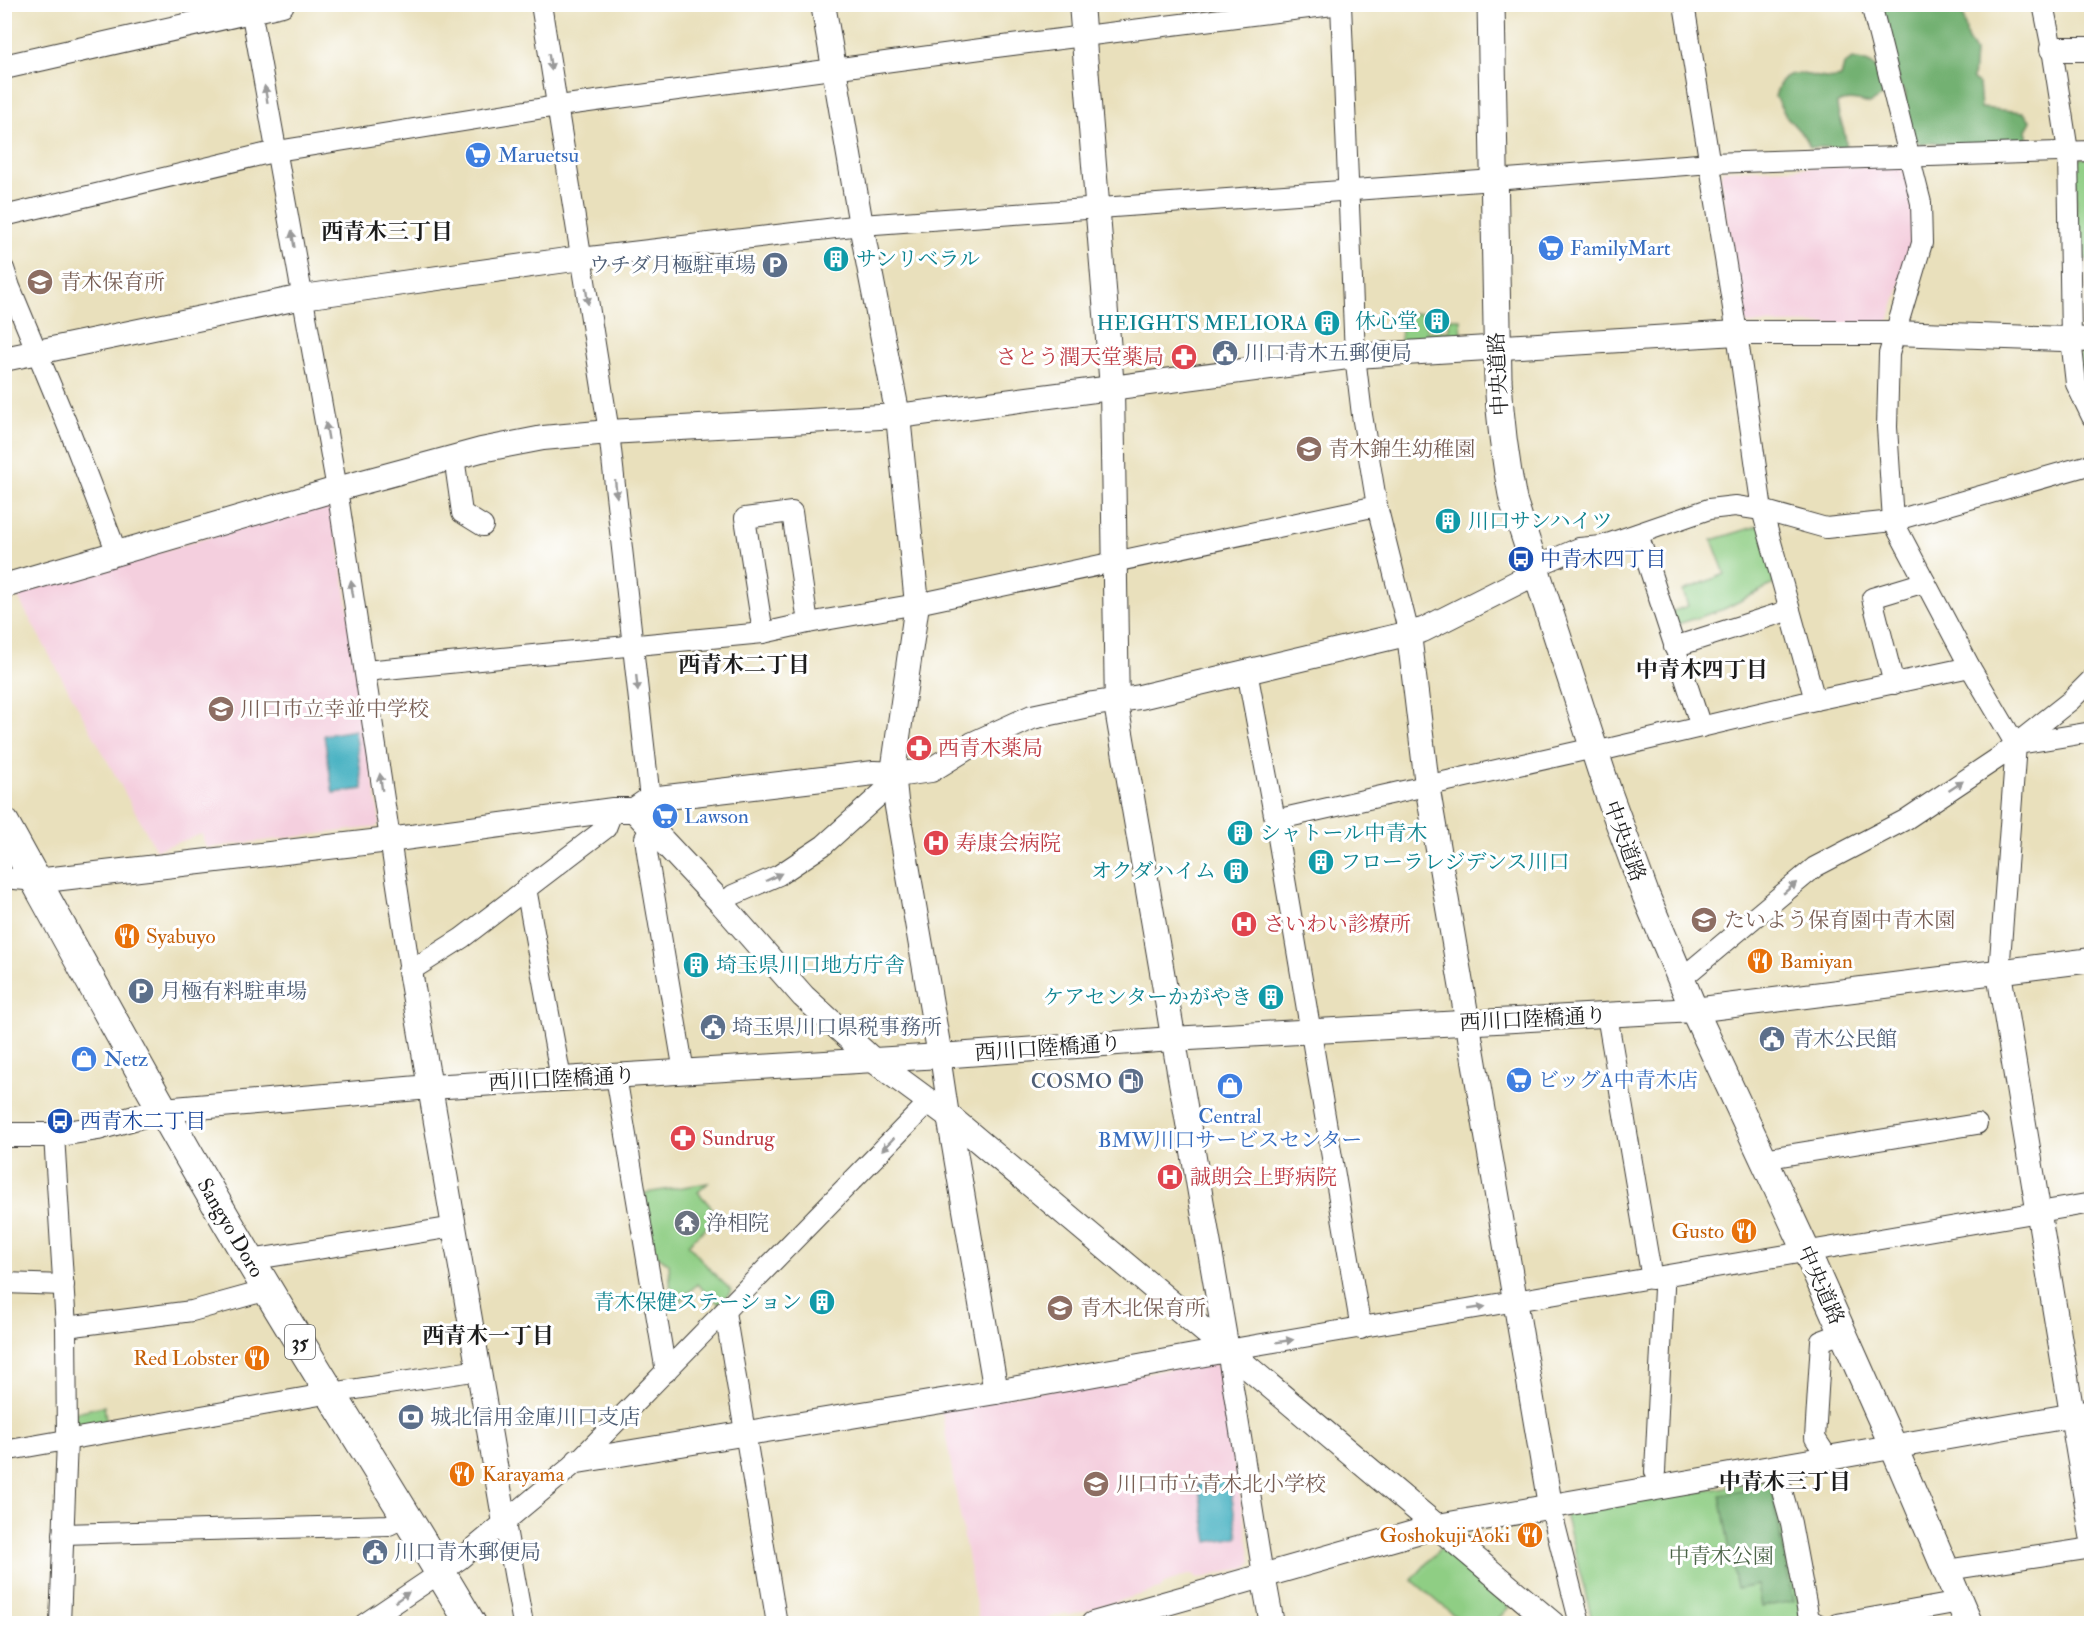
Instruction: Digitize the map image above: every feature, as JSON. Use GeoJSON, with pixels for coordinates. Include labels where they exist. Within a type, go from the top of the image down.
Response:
{"type":"FeatureCollection","features":[{"type":"Feature","properties":{"kind":"main road","name":"中央道路"},"geometry":{"type":"LineString","coordinates":[[1491,4],[1496,348],[1505,461],[1514,500],[1595,752],[1646,896],[1694,1010],[1894,1447],[1965,1613]]}},
{"type":"Feature","properties":{"kind":"main road","name":"Sangyo Doro"},"geometry":{"type":"LineString","coordinates":[[4,824],[163,1110],[250,1260],[471,1623]]}},
{"type":"Feature","properties":{"kind":"street"},"geometry":{"type":"LineString","coordinates":[[4,67],[251,8],[282,4]]}},
{"type":"Feature","properties":{"kind":"street"},"geometry":{"type":"LineString","coordinates":[[541,4],[609,432],[633,646],[637,812],[645,838],[684,1072]]}},
{"type":"Feature","properties":{"kind":"street"},"geometry":{"type":"LineString","coordinates":[[823,4],[861,225],[898,416],[917,604],[893,772],[896,801],[996,1392]]}},
{"type":"Feature","properties":{"kind":"street"},"geometry":{"type":"LineString","coordinates":[[1081,4],[1112,388],[1116,700],[1272,1623]]}},
{"type":"Feature","properties":{"kind":"street"},"geometry":{"type":"LineString","coordinates":[[4,216],[276,151],[557,106],[1341,4],[1355,356],[1362,415],[1377,506],[1409,634],[1427,785],[1550,1505],[1580,1623]]}},
{"type":"Feature","properties":{"kind":"street"},"geometry":{"type":"LineString","coordinates":[[1684,4],[1711,163],[1762,510],[1815,700]]}},
{"type":"Feature","properties":{"kind":"street"},"geometry":{"type":"LineString","coordinates":[[1871,4],[1921,203],[1922,243],[1889,354],[1887,427],[1893,521],[1970,667],[2016,745],[1999,973],[2039,1212],[2082,1414],[2091,1535]]}},
{"type":"Feature","properties":{"kind":"street"},"geometry":{"type":"LineString","coordinates":[[2043,4],[2068,151],[2081,339],[2076,384],[2091,417]]}},
{"type":"Feature","properties":{"kind":"street"},"geometry":{"type":"LineString","coordinates":[[251,8],[337,489],[410,971],[523,1623]]}},
{"type":"Feature","properties":{"kind":"street"},"geometry":{"type":"LineString","coordinates":[[2052,49],[2091,49]]}},
{"type":"Feature","properties":{"kind":"street"},"geometry":{"type":"LineString","coordinates":[[4,359],[303,297],[582,258],[861,225],[1711,163],[2091,151]]}},
{"type":"Feature","properties":{"kind":"street"},"geometry":{"type":"LineString","coordinates":[[4,270],[117,553]]}},
{"type":"Feature","properties":{"kind":"street"},"geometry":{"type":"LineString","coordinates":[[4,586],[337,489],[481,450],[543,438],[609,432],[898,416],[1355,356],[1737,333],[1894,333],[2081,339]]}},
{"type":"Feature","properties":{"kind":"street"},"geometry":{"type":"LineString","coordinates":[[454,457],[462,513],[483,525]]}},
{"type":"Feature","properties":{"kind":"street"},"geometry":{"type":"LineString","coordinates":[[4,878],[36,881],[637,812],[874,773],[903,774],[931,770],[973,744],[1032,717],[1140,697],[1423,630],[1579,548],[1602,546],[1709,509],[1735,506],[1762,510],[1826,528],[1893,521],[2091,464]]}},
{"type":"Feature","properties":{"kind":"street"},"geometry":{"type":"LineString","coordinates":[[365,671],[763,633],[917,604],[1377,506]]}},
{"type":"Feature","properties":{"kind":"street"},"geometry":{"type":"LineString","coordinates":[[763,633],[745,518],[792,512],[808,623]]}},
{"type":"Feature","properties":{"kind":"street"},"geometry":{"type":"LineString","coordinates":[[1638,534],[1701,727]]}},
{"type":"Feature","properties":{"kind":"street"},"geometry":{"type":"LineString","coordinates":[[1894,684],[1872,598],[1924,582]]}},
{"type":"Feature","properties":{"kind":"street"},"geometry":{"type":"LineString","coordinates":[[1674,647],[1790,610]]}},
{"type":"Feature","properties":{"kind":"street"},"geometry":{"type":"LineString","coordinates":[[1275,820],[1585,750],[1595,752],[1815,700],[1970,667]]}},
{"type":"Feature","properties":{"kind":"street"},"geometry":{"type":"LineString","coordinates":[[1247,671],[1312,1032],[1361,1329]]}},
{"type":"Feature","properties":{"kind":"street"},"geometry":{"type":"LineString","coordinates":[[1681,979],[1815,867],[1905,820],[2016,745],[2070,701],[2091,679]]}},
{"type":"Feature","properties":{"kind":"street"},"geometry":{"type":"LineString","coordinates":[[2016,745],[2091,732]]}},
{"type":"Feature","properties":{"kind":"street"},"geometry":{"type":"LineString","coordinates":[[723,905],[733,896],[779,875],[824,845],[885,790],[893,772]]}},
{"type":"Feature","properties":{"kind":"street"},"geometry":{"type":"LineString","coordinates":[[410,971],[462,938],[606,828],[637,812]]}},
{"type":"Feature","properties":{"kind":"street"},"geometry":{"type":"LineString","coordinates":[[637,812],[803,996],[873,1060],[949,1116],[1553,1623]]}},
{"type":"Feature","properties":{"kind":"street"},"geometry":{"type":"LineString","coordinates":[[526,888],[561,1079]]}},
{"type":"Feature","properties":{"kind":"street","name":"西川口陸橋通り"},"geometry":{"type":"LineString","coordinates":[[4,1135],[54,1135],[98,1128],[163,1110],[430,1087],[1694,1010],[2091,960]]}},
{"type":"Feature","properties":{"kind":"street"},"geometry":{"type":"LineString","coordinates":[[1607,1015],[1657,1278],[1664,1288],[1655,1472]]}},
{"type":"Feature","properties":{"kind":"street"},"geometry":{"type":"LineString","coordinates":[[616,1076],[666,1372]]}},
{"type":"Feature","properties":{"kind":"street"},"geometry":{"type":"LineString","coordinates":[[364,1623],[441,1573],[578,1461],[929,1102]]}},
{"type":"Feature","properties":{"kind":"street"},"geometry":{"type":"LineString","coordinates":[[1763,1159],[1977,1124]]}},
{"type":"Feature","properties":{"kind":"street"},"geometry":{"type":"LineString","coordinates":[[54,1135],[66,1327],[67,1440],[60,1623]]}},
{"type":"Feature","properties":{"kind":"street"},"geometry":{"type":"LineString","coordinates":[[578,1461],[996,1392],[1227,1350],[1514,1303],[2091,1203]]}},
{"type":"Feature","properties":{"kind":"street"},"geometry":{"type":"LineString","coordinates":[[250,1260],[454,1227]]}},
{"type":"Feature","properties":{"kind":"street"},"geometry":{"type":"LineString","coordinates":[[4,1282],[64,1285]]}},
{"type":"Feature","properties":{"kind":"street"},"geometry":{"type":"LineString","coordinates":[[66,1327],[192,1311],[268,1290]]}},
{"type":"Feature","properties":{"kind":"street"},"geometry":{"type":"LineString","coordinates":[[725,1312],[777,1623]]}},
{"type":"Feature","properties":{"kind":"street"},"geometry":{"type":"LineString","coordinates":[[1828,1458],[1815,1438],[1821,1341],[1842,1333]]}},
{"type":"Feature","properties":{"kind":"street"},"geometry":{"type":"LineString","coordinates":[[4,1451],[331,1393],[479,1370]]}},
{"type":"Feature","properties":{"kind":"street"},"geometry":{"type":"LineString","coordinates":[[1092,1623],[1438,1526],[2082,1414]]}},
{"type":"Feature","properties":{"kind":"street"},"geometry":{"type":"LineString","coordinates":[[1776,1466],[1791,1523],[1809,1619],[1818,1623]]}},
{"type":"Feature","properties":{"kind":"street"},"geometry":{"type":"LineString","coordinates":[[63,1534],[389,1525],[407,1516]]}},
{"type":"Feature","properties":{"kind":"street"},"geometry":{"type":"LineString","coordinates":[[1947,1570],[2091,1548]]}},
{"type":"Feature","properties":{"kind":"street"},"geometry":{"type":"LineString","coordinates":[[1837,1623],[1965,1613]]}},
{"type":"Feature","properties":{"kind":"shaded area"},"geometry":{"type":"Polygon","coordinates":[[[1899,165],[1906,171],[1914,217],[1912,247],[1890,319],[1884,324],[1747,324],[1742,319],[1720,177],[1723,170],[1899,165]]]}},
{"type":"Feature","properties":{"kind":"shaded area","name":"川口市立幸並中学校"},"geometry":{"type":"Polygon","coordinates":[[[328,502],[333,506],[380,823],[376,827],[206,848],[202,834],[156,850],[16,594],[328,502]]]}},
{"type":"Feature","properties":{"kind":"shaded area","name":"川口市立青木北小学校"},"geometry":{"type":"Polygon","coordinates":[[[1211,1362],[1219,1367],[1251,1561],[1248,1567],[1198,1579],[1191,1574],[1164,1583],[1160,1589],[1070,1615],[1065,1613],[1048,1618],[1043,1623],[979,1623],[941,1408],[1211,1362]]]}},
{"type":"Feature","properties":{"kind":"green space"},"geometry":{"type":"Polygon","coordinates":[[[1884,5],[1962,5],[1967,38],[1975,52],[1973,80],[1979,84],[1981,108],[2023,112],[2031,121],[2026,130],[2028,140],[2023,143],[1954,145],[1933,142],[1922,145],[1913,138],[1904,103],[1906,94],[1898,79],[1895,49],[1887,35],[1889,27],[1882,11],[1884,5]]]}},
{"type":"Feature","properties":{"kind":"green space"},"geometry":{"type":"Polygon","coordinates":[[[1852,59],[1867,62],[1876,68],[1881,79],[1883,95],[1870,104],[1849,100],[1837,103],[1846,148],[1810,147],[1803,135],[1786,116],[1775,97],[1780,84],[1786,77],[1793,74],[1841,77],[1844,65],[1852,59]]]}},
{"type":"Feature","properties":{"kind":"green space"},"geometry":{"type":"Polygon","coordinates":[[[2082,158],[2091,158],[2091,259],[2077,260],[2076,162],[2082,158]]]}},
{"type":"Feature","properties":{"kind":"green space"},"geometry":{"type":"Polygon","coordinates":[[[1426,313],[1427,331],[1449,331],[1449,319],[1461,319],[1462,341],[1401,343],[1400,314],[1426,313]]]}},
{"type":"Feature","properties":{"kind":"green space"},"geometry":{"type":"Polygon","coordinates":[[[2091,349],[2091,401],[2079,376],[2079,351],[2091,349]]]}},
{"type":"Feature","properties":{"kind":"green space"},"geometry":{"type":"Polygon","coordinates":[[[1761,525],[1774,584],[1724,609],[1672,626],[1668,613],[1688,606],[1683,591],[1725,574],[1712,540],[1761,525]]]}},
{"type":"Feature","properties":{"kind":"green space","name":"浄相院"},"geometry":{"type":"Polygon","coordinates":[[[708,1183],[698,1192],[719,1216],[688,1244],[732,1291],[719,1304],[697,1284],[679,1303],[671,1296],[669,1264],[654,1253],[645,1193],[708,1183]]]}},
{"type":"Feature","properties":{"kind":"green space"},"geometry":{"type":"Polygon","coordinates":[[[104,1406],[107,1425],[76,1431],[76,1412],[104,1406]]]}},
{"type":"Feature","properties":{"kind":"green space","name":"中青木公園"},"geometry":{"type":"Polygon","coordinates":[[[1768,1480],[1774,1484],[1803,1623],[1593,1623],[1565,1514],[1768,1480]]]}},
{"type":"Feature","properties":{"kind":"green space"},"geometry":{"type":"Polygon","coordinates":[[[1771,1485],[1793,1601],[1761,1607],[1757,1585],[1737,1589],[1720,1495],[1771,1485]]]}},
{"type":"Feature","properties":{"kind":"green space"},"geometry":{"type":"Polygon","coordinates":[[[1440,1548],[1509,1607],[1494,1623],[1463,1623],[1412,1580],[1440,1548]]]}},
{"type":"Feature","properties":{"kind":"water"},"geometry":{"type":"Polygon","coordinates":[[[355,730],[363,789],[333,793],[324,735],[355,730]]]}},
{"type":"Feature","properties":{"kind":"water"},"geometry":{"type":"Polygon","coordinates":[[[1229,1479],[1238,1537],[1208,1542],[1198,1484],[1229,1479]]]}},
{"type":"Feature","properties":{"kind":"place","name":"Maruetsu"},"geometry":{"type":"Point","coordinates":[478,155]}},
{"type":"Feature","properties":{"kind":"place","name":"FamilyMart"},"geometry":{"type":"Point","coordinates":[1551,248]}},
{"type":"Feature","properties":{"kind":"place","name":"サンリベラル"},"geometry":{"type":"Point","coordinates":[836,259]}},
{"type":"Feature","properties":{"kind":"place","name":"ウチダ月極駐車場"},"geometry":{"type":"Point","coordinates":[775,265]}},
{"type":"Feature","properties":{"kind":"place","name":"青木保育所"},"geometry":{"type":"Point","coordinates":[40,282]}},
{"type":"Feature","properties":{"kind":"place","name":"休心堂"},"geometry":{"type":"Point","coordinates":[1437,321]}},
{"type":"Feature","properties":{"kind":"place","name":"HEIGHTS MELIORA"},"geometry":{"type":"Point","coordinates":[1327,323]}},
{"type":"Feature","properties":{"kind":"place","name":"川口青木五郵便局"},"geometry":{"type":"Point","coordinates":[1225,353]}},
{"type":"Feature","properties":{"kind":"place","name":"さとう潤天堂薬局"},"geometry":{"type":"Point","coordinates":[1184,357]}},
{"type":"Feature","properties":{"kind":"place","name":"青木錦生幼稚園"},"geometry":{"type":"Point","coordinates":[1309,449]}},
{"type":"Feature","properties":{"kind":"place","name":"川口サンハイツ"},"geometry":{"type":"Point","coordinates":[1448,521]}},
{"type":"Feature","properties":{"kind":"place","name":"中青木四丁目"},"geometry":{"type":"Point","coordinates":[1521,559]}},
{"type":"Feature","properties":{"kind":"place","name":"川口市立幸並中学校"},"geometry":{"type":"Point","coordinates":[221,709]}},
{"type":"Feature","properties":{"kind":"place","name":"西青木薬局"},"geometry":{"type":"Point","coordinates":[919,748]}},
{"type":"Feature","properties":{"kind":"place","name":"Lawson"},"geometry":{"type":"Point","coordinates":[665,816]}},
{"type":"Feature","properties":{"kind":"place","name":"シャトール中青木"},"geometry":{"type":"Point","coordinates":[1240,833]}},
{"type":"Feature","properties":{"kind":"place","name":"寿康会病院"},"geometry":{"type":"Point","coordinates":[936,843]}},
{"type":"Feature","properties":{"kind":"place","name":"フローラレジデンス川口"},"geometry":{"type":"Point","coordinates":[1321,862]}},
{"type":"Feature","properties":{"kind":"place","name":"オクダハイム"},"geometry":{"type":"Point","coordinates":[1236,871]}},
{"type":"Feature","properties":{"kind":"place","name":"たいよう保育園中青木園"},"geometry":{"type":"Point","coordinates":[1704,920]}},
{"type":"Feature","properties":{"kind":"place","name":"さいわい診療所"},"geometry":{"type":"Point","coordinates":[1244,924]}},
{"type":"Feature","properties":{"kind":"place","name":"Syabuyo"},"geometry":{"type":"Point","coordinates":[127,936]}},
{"type":"Feature","properties":{"kind":"place","name":"Bamiyan"},"geometry":{"type":"Point","coordinates":[1760,961]}},
{"type":"Feature","properties":{"kind":"place","name":"埼玉県川口地方庁舎"},"geometry":{"type":"Point","coordinates":[696,965]}},
{"type":"Feature","properties":{"kind":"place","name":"月極有料駐車場"},"geometry":{"type":"Point","coordinates":[141,991]}},
{"type":"Feature","properties":{"kind":"place","name":"ケアセンターかがやき"},"geometry":{"type":"Point","coordinates":[1271,997]}},
{"type":"Feature","properties":{"kind":"place","name":"埼玉県川口県税事務所"},"geometry":{"type":"Point","coordinates":[713,1027]}},
{"type":"Feature","properties":{"kind":"place","name":"青木公民館"},"geometry":{"type":"Point","coordinates":[1772,1039]}},
{"type":"Feature","properties":{"kind":"place","name":"Netz"},"geometry":{"type":"Point","coordinates":[84,1059]}},
{"type":"Feature","properties":{"kind":"place","name":"ビッグA中青木店"},"geometry":{"type":"Point","coordinates":[1519,1080]}},
{"type":"Feature","properties":{"kind":"place","name":"COSMO"},"geometry":{"type":"Point","coordinates":[1131,1081]}},
{"type":"Feature","properties":{"kind":"place","name":"Central BMW川口サービスセンター"},"geometry":{"type":"Point","coordinates":[1230,1086]}},
{"type":"Feature","properties":{"kind":"place","name":"西青木二丁目"},"geometry":{"type":"Point","coordinates":[60,1121]}},
{"type":"Feature","properties":{"kind":"place","name":"Sundrug"},"geometry":{"type":"Point","coordinates":[683,1138]}},
{"type":"Feature","properties":{"kind":"place","name":"誠朗会上野病院"},"geometry":{"type":"Point","coordinates":[1170,1177]}},
{"type":"Feature","properties":{"kind":"place","name":"浄相院"},"geometry":{"type":"Point","coordinates":[687,1223]}},
{"type":"Feature","properties":{"kind":"place","name":"Gusto"},"geometry":{"type":"Point","coordinates":[1744,1231]}},
{"type":"Feature","properties":{"kind":"place","name":"青木保健ステーション"},"geometry":{"type":"Point","coordinates":[822,1302]}},
{"type":"Feature","properties":{"kind":"place","name":"青木北保育所"},"geometry":{"type":"Point","coordinates":[1060,1308]}},
{"type":"Feature","properties":{"kind":"place","name":"Red Lobster"},"geometry":{"type":"Point","coordinates":[257,1358]}},
{"type":"Feature","properties":{"kind":"place","name":"城北信用金庫川口支店"},"geometry":{"type":"Point","coordinates":[411,1417]}},
{"type":"Feature","properties":{"kind":"place","name":"Karayama"},"geometry":{"type":"Point","coordinates":[462,1474]}},
{"type":"Feature","properties":{"kind":"place","name":"川口市立青木北小学校"},"geometry":{"type":"Point","coordinates":[1096,1484]}},
{"type":"Feature","properties":{"kind":"place","name":"Goshokuji Aoki"},"geometry":{"type":"Point","coordinates":[1530,1535]}},
{"type":"Feature","properties":{"kind":"place","name":"川口青木郵便局"},"geometry":{"type":"Point","coordinates":[375,1552]}},
{"type":"Feature","properties":{"kind":"district","name":"西青木三丁目"},"geometry":{"type":"Point","coordinates":[387,231]}},
{"type":"Feature","properties":{"kind":"district","name":"西青木二丁目"},"geometry":{"type":"Point","coordinates":[744,664]}},
{"type":"Feature","properties":{"kind":"district","name":"中青木四丁目"},"geometry":{"type":"Point","coordinates":[1702,669]}},
{"type":"Feature","properties":{"kind":"district","name":"西青木一丁目"},"geometry":{"type":"Point","coordinates":[488,1335]}},
{"type":"Feature","properties":{"kind":"district","name":"中青木三丁目"},"geometry":{"type":"Point","coordinates":[1785,1481]}}]}
